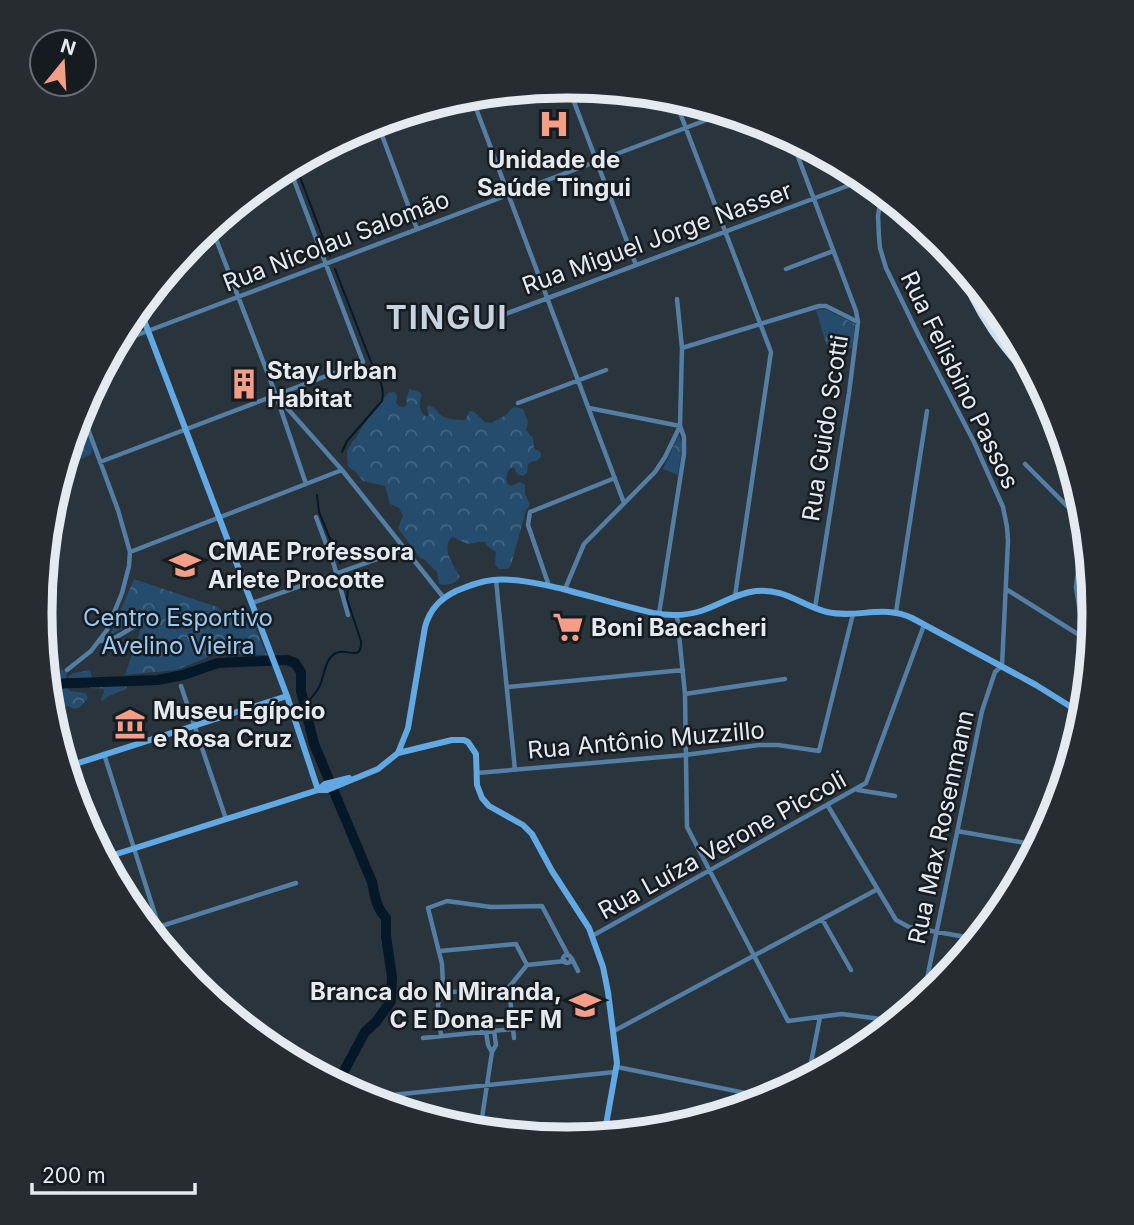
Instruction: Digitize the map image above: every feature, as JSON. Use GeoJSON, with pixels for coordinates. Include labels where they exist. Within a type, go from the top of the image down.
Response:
{"type":"FeatureCollection","features":[{"type":"Feature","properties":{"kind":"highway"},"geometry":{"type":"LineString","coordinates":[[970,293],[993,334],[1015,358]]}},
{"type":"Feature","properties":{"kind":"main road"},"geometry":{"type":"LineString","coordinates":[[144,320],[287,696],[318,790]]}},
{"type":"Feature","properties":{"kind":"main road"},"geometry":{"type":"LineString","coordinates":[[398,753],[408,728],[425,627],[430,613],[444,598],[472,584],[496,580],[519,580],[549,586],[659,614],[677,615],[702,611],[735,596],[755,591],[793,597],[829,613],[896,612],[1002,666],[1073,708]]}},
{"type":"Feature","properties":{"kind":"main road"},"geometry":{"type":"LineString","coordinates":[[76,764],[287,696]]}},
{"type":"Feature","properties":{"kind":"main road"},"geometry":{"type":"LineString","coordinates":[[114,855],[358,777],[378,769],[398,753],[452,740],[464,740],[474,749],[478,790],[482,798],[489,806],[523,825],[532,834],[592,936],[606,980],[617,1070],[606,1126]]}},
{"type":"Feature","properties":{"kind":"street"},"geometry":{"type":"LineString","coordinates":[[573,98],[636,265]]}},
{"type":"Feature","properties":{"kind":"street"},"geometry":{"type":"LineString","coordinates":[[475,106],[624,503]]}},
{"type":"Feature","properties":{"kind":"street"},"geometry":{"type":"LineString","coordinates":[[680,111],[771,356],[735,596]]}},
{"type":"Feature","properties":{"kind":"street","name":"Rua Nicolau Salomão"},"geometry":{"type":"LineString","coordinates":[[133,337],[709,119]]}},
{"type":"Feature","properties":{"kind":"street"},"geometry":{"type":"LineString","coordinates":[[381,133],[417,229]]}},
{"type":"Feature","properties":{"kind":"street","name":"Rua Guido Scotti"},"geometry":{"type":"LineString","coordinates":[[796,152],[858,322],[815,608]]}},
{"type":"Feature","properties":{"kind":"street"},"geometry":{"type":"LineString","coordinates":[[100,462],[363,362],[293,178]]}},
{"type":"Feature","properties":{"kind":"street","name":"Rua Miguel Jorge Nasser"},"geometry":{"type":"LineString","coordinates":[[500,316],[852,184]]}},
{"type":"Feature","properties":{"kind":"street","name":"Rua Felisbino Passos"},"geometry":{"type":"LineString","coordinates":[[881,204],[878,237],[886,268],[974,442],[1003,507],[1008,541],[1002,666]]}},
{"type":"Feature","properties":{"kind":"street"},"geometry":{"type":"LineString","coordinates":[[215,238],[276,396],[306,484]]}},
{"type":"Feature","properties":{"kind":"street"},"geometry":{"type":"LineString","coordinates":[[786,269],[833,251]]}},
{"type":"Feature","properties":{"kind":"street"},"geometry":{"type":"LineString","coordinates":[[659,614],[684,454],[684,437],[680,426],[682,348],[677,299]]}},
{"type":"Feature","properties":{"kind":"street"},"geometry":{"type":"LineString","coordinates":[[682,348],[823,306],[858,322]]}},
{"type":"Feature","properties":{"kind":"street"},"geometry":{"type":"LineString","coordinates":[[518,403],[606,370]]}},
{"type":"Feature","properties":{"kind":"street"},"geometry":{"type":"LineString","coordinates":[[276,396],[342,470],[444,598]]}},
{"type":"Feature","properties":{"kind":"street"},"geometry":{"type":"LineString","coordinates":[[588,408],[680,426]]}},
{"type":"Feature","properties":{"kind":"street"},"geometry":{"type":"LineString","coordinates":[[896,612],[927,411]]}},
{"type":"Feature","properties":{"kind":"street"},"geometry":{"type":"LineString","coordinates":[[565,590],[584,544],[655,472],[680,426]]}},
{"type":"Feature","properties":{"kind":"street"},"geometry":{"type":"LineString","coordinates":[[67,670],[82,660],[99,641],[111,621],[129,566],[130,552],[123,524],[87,428]]}},
{"type":"Feature","properties":{"kind":"street"},"geometry":{"type":"LineString","coordinates":[[1025,464],[1072,511]]}},
{"type":"Feature","properties":{"kind":"street"},"geometry":{"type":"LineString","coordinates":[[130,552],[342,470]]}},
{"type":"Feature","properties":{"kind":"street"},"geometry":{"type":"LineString","coordinates":[[549,586],[528,525],[530,512],[615,478]]}},
{"type":"Feature","properties":{"kind":"street"},"geometry":{"type":"LineString","coordinates":[[316,517],[334,565],[348,615]]}},
{"type":"Feature","properties":{"kind":"street"},"geometry":{"type":"LineString","coordinates":[[252,603],[406,549]]}},
{"type":"Feature","properties":{"kind":"street"},"geometry":{"type":"LineString","coordinates":[[1079,564],[1076,587],[1081,622]]}},
{"type":"Feature","properties":{"kind":"street"},"geometry":{"type":"LineString","coordinates":[[496,580],[515,770]]}},
{"type":"Feature","properties":{"kind":"street"},"geometry":{"type":"LineString","coordinates":[[1006,589],[1081,637]]}},
{"type":"Feature","properties":{"kind":"street","name":"Rua Antônio Muzzillo"},"geometry":{"type":"LineString","coordinates":[[477,773],[685,755],[768,744],[819,751],[854,613]]}},
{"type":"Feature","properties":{"kind":"street"},"geometry":{"type":"LineString","coordinates":[[677,615],[685,694],[686,823],[710,871],[788,1021],[851,1015],[882,1019]]}},
{"type":"Feature","properties":{"kind":"street","name":"Rua Luíza Verone Piccoli"},"geometry":{"type":"LineString","coordinates":[[592,936],[858,790],[869,780],[924,625]]}},
{"type":"Feature","properties":{"kind":"street"},"geometry":{"type":"LineString","coordinates":[[99,641],[113,639],[135,626]]}},
{"type":"Feature","properties":{"kind":"street","name":"Rua Max Rosenmann"},"geometry":{"type":"LineString","coordinates":[[927,980],[982,711],[996,672],[1002,666]]}},
{"type":"Feature","properties":{"kind":"street"},"geometry":{"type":"LineString","coordinates":[[507,687],[683,670]]}},
{"type":"Feature","properties":{"kind":"street"},"geometry":{"type":"LineString","coordinates":[[685,694],[785,679]]}},
{"type":"Feature","properties":{"kind":"street"},"geometry":{"type":"LineString","coordinates":[[181,685],[226,819]]}},
{"type":"Feature","properties":{"kind":"street"},"geometry":{"type":"LineString","coordinates":[[104,754],[158,925]]}},
{"type":"Feature","properties":{"kind":"street"},"geometry":{"type":"LineString","coordinates":[[858,790],[895,796]]}},
{"type":"Feature","properties":{"kind":"street"},"geometry":{"type":"LineString","coordinates":[[828,806],[895,920],[909,927],[966,937]]}},
{"type":"Feature","properties":{"kind":"street"},"geometry":{"type":"LineString","coordinates":[[957,831],[1026,843]]}},
{"type":"Feature","properties":{"kind":"street"},"geometry":{"type":"LineString","coordinates":[[160,927],[296,883]]}},
{"type":"Feature","properties":{"kind":"street"},"geometry":{"type":"LineString","coordinates":[[614,1031],[876,890]]}},
{"type":"Feature","properties":{"kind":"street"},"geometry":{"type":"LineString","coordinates":[[441,1036],[438,1004],[444,982],[440,951],[428,908],[447,901],[491,907],[542,906],[578,971]]}},
{"type":"Feature","properties":{"kind":"street"},"geometry":{"type":"LineString","coordinates":[[822,919],[851,970]]}},
{"type":"Feature","properties":{"kind":"street"},"geometry":{"type":"LineString","coordinates":[[440,951],[516,944],[527,965]]}},
{"type":"Feature","properties":{"kind":"street"},"geometry":{"type":"LineString","coordinates":[[514,1038],[509,987],[527,965],[565,961],[564,957],[570,957]]}},
{"type":"Feature","properties":{"kind":"street"},"geometry":{"type":"LineString","coordinates":[[441,993],[509,987]]}},
{"type":"Feature","properties":{"kind":"street"},"geometry":{"type":"LineString","coordinates":[[810,1065],[820,1017]]}},
{"type":"Feature","properties":{"kind":"street"},"geometry":{"type":"LineString","coordinates":[[423,1038],[513,1029]]}},
{"type":"Feature","properties":{"kind":"street"},"geometry":{"type":"LineString","coordinates":[[482,1120],[492,1052],[496,1045],[494,1030]]}},
{"type":"Feature","properties":{"kind":"street"},"geometry":{"type":"LineString","coordinates":[[486,1031],[492,1052]]}},
{"type":"Feature","properties":{"kind":"street"},"geometry":{"type":"LineString","coordinates":[[389,1095],[617,1070],[748,1094]]}},
{"type":"Feature","properties":{"kind":"green space"},"geometry":{"type":"Polygon","coordinates":[[[820,309],[855,324],[852,348],[826,344],[816,310],[820,309]]]}},
{"type":"Feature","properties":{"kind":"green space"},"geometry":{"type":"Polygon","coordinates":[[[410,389],[422,395],[420,408],[427,417],[429,405],[442,416],[453,420],[465,420],[470,411],[473,411],[485,422],[491,423],[506,415],[512,408],[523,409],[528,422],[526,430],[533,438],[534,448],[541,453],[541,457],[528,464],[527,473],[523,476],[517,474],[514,467],[507,474],[507,483],[511,486],[520,482],[525,485],[525,494],[530,505],[526,510],[508,569],[499,569],[495,565],[496,552],[485,542],[465,543],[452,537],[447,547],[448,552],[460,577],[451,584],[439,584],[437,572],[419,557],[398,528],[403,516],[399,508],[390,504],[385,486],[363,481],[348,467],[347,451],[388,393],[395,392],[396,403],[404,407],[407,405],[406,398],[410,389]]]}},
{"type":"Feature","properties":{"kind":"green space"},"geometry":{"type":"Polygon","coordinates":[[[86,433],[92,451],[90,455],[78,460],[72,471],[86,433]]]}},
{"type":"Feature","properties":{"kind":"green space"},"geometry":{"type":"Polygon","coordinates":[[[679,434],[682,445],[678,475],[663,469],[679,434]]]}},
{"type":"Feature","properties":{"kind":"green space","name":"Centro Esportivo Avelino Vieira"},"geometry":{"type":"Polygon","coordinates":[[[134,579],[217,607],[225,615],[247,610],[267,655],[216,654],[176,670],[125,675],[141,628],[136,620],[110,635],[134,579]]]}},
{"type":"Feature","properties":{"kind":"green space"},"geometry":{"type":"Polygon","coordinates":[[[61,669],[67,673],[65,687],[70,691],[85,693],[88,698],[80,707],[75,709],[66,706],[62,710],[56,672],[61,669]]]}},
{"type":"Feature","properties":{"kind":"green space"},"geometry":{"type":"Polygon","coordinates":[[[90,670],[92,677],[126,676],[128,677],[121,685],[127,687],[102,701],[103,689],[91,688],[82,681],[68,680],[74,673],[90,670]]]}},
{"type":"Feature","properties":{"kind":"waterway"},"geometry":{"type":"LineString","coordinates":[[299,174],[330,256]]}},
{"type":"Feature","properties":{"kind":"waterway"},"geometry":{"type":"LineString","coordinates":[[335,269],[383,392],[382,401],[347,441],[342,452]]}},
{"type":"Feature","properties":{"kind":"waterway"},"geometry":{"type":"LineString","coordinates":[[317,495],[319,512],[340,563]]}},
{"type":"Feature","properties":{"kind":"waterway"},"geometry":{"type":"LineString","coordinates":[[304,708],[318,689],[332,656],[340,652],[356,653],[361,648],[347,599],[348,587],[345,578]]}},
{"type":"Feature","properties":{"kind":"waterway"},"geometry":{"type":"LineString","coordinates":[[58,684],[158,680],[218,663],[287,660],[295,663],[301,672],[301,691],[314,744],[372,882],[378,906],[386,918],[392,977],[391,1001],[365,1032],[342,1075]]}},
{"type":"Feature","properties":{"kind":"place","name":"Unidade de Saúde Tingui"},"geometry":{"type":"Point","coordinates":[554,124]}},
{"type":"Feature","properties":{"kind":"place","name":"Stay Urban Habitat"},"geometry":{"type":"Point","coordinates":[244,384]}},
{"type":"Feature","properties":{"kind":"place","name":"CMAE Professora Arlete Procotte"},"geometry":{"type":"Point","coordinates":[185,565]}},
{"type":"Feature","properties":{"kind":"place","name":"Boni Bacacheri"},"geometry":{"type":"Point","coordinates":[568,627]}},
{"type":"Feature","properties":{"kind":"place","name":"Museu Egípcio e Rosa Cruz"},"geometry":{"type":"Point","coordinates":[130,724]}},
{"type":"Feature","properties":{"kind":"place","name":"Branca do N Miranda, C E Dona-EF M"},"geometry":{"type":"Point","coordinates":[585,1005]}},
{"type":"Feature","properties":{"kind":"district","name":"TINGUI"},"geometry":{"type":"Point","coordinates":[447,317]}}]}
